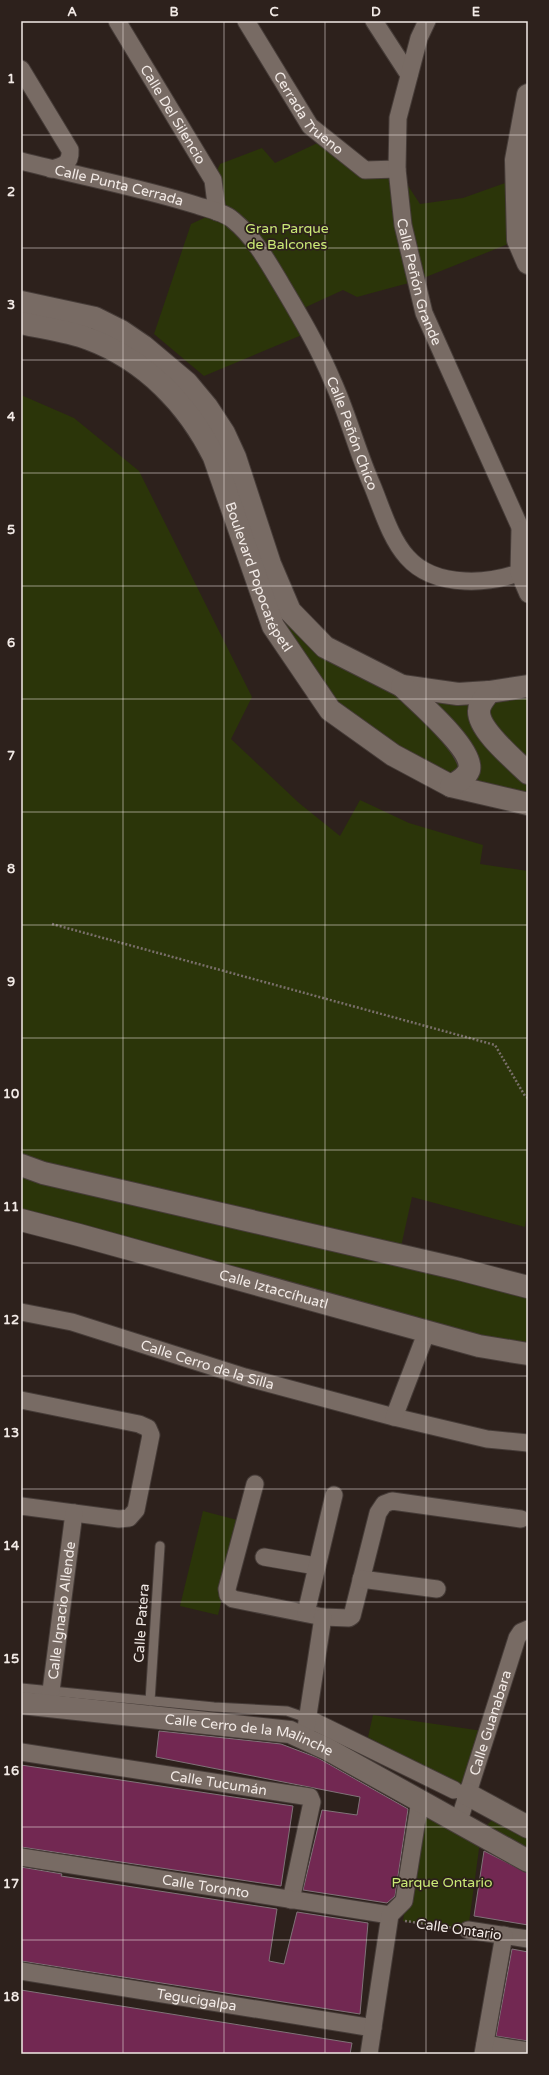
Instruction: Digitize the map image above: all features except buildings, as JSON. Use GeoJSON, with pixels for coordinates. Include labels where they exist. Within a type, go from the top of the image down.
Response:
{"type":"FeatureCollection","features":[{"type":"Feature","properties":{"kind":"street","name":"Calle Del Silencio"},"geometry":{"type":"LineString","coordinates":[[117,21],[213,180],[217,212]]}},
{"type":"Feature","properties":{"kind":"street","name":"Cerrada Trueno"},"geometry":{"type":"LineString","coordinates":[[246,21],[310,126],[365,170],[397,169]]}},
{"type":"Feature","properties":{"kind":"street"},"geometry":{"type":"LineString","coordinates":[[374,21],[408,75]]}},
{"type":"Feature","properties":{"kind":"street","name":"Calle Peñón Grande"},"geometry":{"type":"LineString","coordinates":[[427,21],[419,38],[408,75],[398,118],[397,169],[403,225],[424,313],[528,545]]}},
{"type":"Feature","properties":{"kind":"street"},"geometry":{"type":"LineString","coordinates":[[21,70],[70,150],[68,162],[62,167],[51,169]]}},
{"type":"Feature","properties":{"kind":"street"},"geometry":{"type":"LineString","coordinates":[[528,95],[516,160],[522,201],[518,240],[528,263]]}},
{"type":"Feature","properties":{"kind":"street","name":"Calle Punta Cerrada"},"geometry":{"type":"LineString","coordinates":[[21,161],[167,196],[217,212]]}},
{"type":"Feature","properties":{"kind":"street","name":"Calle Peñón Chico"},"geometry":{"type":"LineString","coordinates":[[217,212],[233,219],[262,252],[309,332],[334,382],[364,467],[395,540],[408,558],[423,571],[442,578],[459,581],[479,580],[523,571]]}},
{"type":"Feature","properties":{"kind":"street","name":"Boulevard Popocatépetl"},"geometry":{"type":"LineString","coordinates":[[21,302],[95,318],[102,321],[121,331],[143,346],[187,383],[207,407],[224,433],[235,457],[270,564],[290,612],[325,647],[402,686],[458,694],[489,692],[528,686]]}},
{"type":"Feature","properties":{"kind":"street","name":"Boulevard Popocatépetl"},"geometry":{"type":"LineString","coordinates":[[21,323],[88,338],[111,348],[132,361],[170,392],[193,420],[214,457],[273,626],[330,710],[393,755],[450,786],[528,804]]}},
{"type":"Feature","properties":{"kind":"street","name":"Calle Peñón Grande"},"geometry":{"type":"LineString","coordinates":[[520,530],[523,571],[528,594]]}},
{"type":"Feature","properties":{"kind":"street"},"geometry":{"type":"LineString","coordinates":[[402,686],[450,734],[468,758],[469,770],[464,778],[450,786]]}},
{"type":"Feature","properties":{"kind":"street"},"geometry":{"type":"LineString","coordinates":[[489,692],[481,703],[479,710],[480,720],[486,729],[528,773]]}},
{"type":"Feature","properties":{"kind":"street"},"geometry":{"type":"LineString","coordinates":[[21,1165],[43,1173],[528,1285]]}},
{"type":"Feature","properties":{"kind":"street","name":"Calle Iztaccíhuatl"},"geometry":{"type":"LineString","coordinates":[[21,1220],[79,1234],[479,1346],[528,1354]]}},
{"type":"Feature","properties":{"kind":"street","name":"Calle Cerro de la Silla"},"geometry":{"type":"LineString","coordinates":[[21,1312],[72,1322],[245,1377],[394,1417],[487,1439],[528,1443]]}},
{"type":"Feature","properties":{"kind":"street"},"geometry":{"type":"LineString","coordinates":[[394,1417],[427,1331]]}},
{"type":"Feature","properties":{"kind":"street"},"geometry":{"type":"LineString","coordinates":[[21,1400],[138,1424],[148,1428],[151,1435],[136,1510],[129,1518],[119,1520],[21,1506]]}},
{"type":"Feature","properties":{"kind":"street"},"geometry":{"type":"LineString","coordinates":[[255,1484],[227,1589],[228,1595],[233,1599],[323,1617],[349,1618],[352,1616],[378,1513],[384,1504],[392,1501],[521,1519]]}},
{"type":"Feature","properties":{"kind":"street"},"geometry":{"type":"LineString","coordinates":[[306,1613],[334,1495]]}},
{"type":"Feature","properties":{"kind":"street","name":"Calle Ignacio Allende"},"geometry":{"type":"LineString","coordinates":[[48,1699],[74,1514]]}},
{"type":"Feature","properties":{"kind":"street"},"geometry":{"type":"LineString","coordinates":[[264,1557],[316,1566]]}},
{"type":"Feature","properties":{"kind":"street"},"geometry":{"type":"LineString","coordinates":[[361,1579],[437,1589]]}},
{"type":"Feature","properties":{"kind":"street"},"geometry":{"type":"LineString","coordinates":[[306,1728],[323,1617]]}},
{"type":"Feature","properties":{"kind":"street","name":"Calle Guanabara"},"geometry":{"type":"LineString","coordinates":[[459,1821],[460,1792],[517,1638],[521,1632],[528,1629]]}},
{"type":"Feature","properties":{"kind":"street","name":"Calle Cerro de la Malinche"},"geometry":{"type":"LineString","coordinates":[[21,1703],[48,1699],[284,1730],[306,1728],[460,1792]]}},
{"type":"Feature","properties":{"kind":"street","name":"Calle Cerro de la Malinche"},"geometry":{"type":"LineString","coordinates":[[306,1728],[420,1800],[528,1861]]}},
{"type":"Feature","properties":{"kind":"street","name":"Calle Tucumán"},"geometry":{"type":"LineString","coordinates":[[21,1752],[310,1797],[312,1802],[291,1900]]}},
{"type":"Feature","properties":{"kind":"street"},"geometry":{"type":"LineString","coordinates":[[460,1792],[528,1828]]}},
{"type":"Feature","properties":{"kind":"street"},"geometry":{"type":"LineString","coordinates":[[369,2054],[390,1915],[404,1901],[420,1800]]}},
{"type":"Feature","properties":{"kind":"street","name":"Calle Toronto"},"geometry":{"type":"LineString","coordinates":[[21,1857],[390,1915]]}},
{"type":"Feature","properties":{"kind":"street","name":"Calle Ontario"},"geometry":{"type":"LineString","coordinates":[[468,1930],[528,1939]]}},
{"type":"Feature","properties":{"kind":"street"},"geometry":{"type":"LineString","coordinates":[[504,1935],[484,2049],[528,2051]]}},
{"type":"Feature","properties":{"kind":"street","name":"Tegucigalpa"},"geometry":{"type":"LineString","coordinates":[[21,1971],[373,2028]]}},
{"type":"Feature","properties":{"kind":"lane","name":"Calle Patera"},"geometry":{"type":"LineString","coordinates":[[150,1701],[160,1546]]}},
{"type":"Feature","properties":{"kind":"lane","name":"Calle Cerro de la Malinche"},"geometry":{"type":"LineString","coordinates":[[21,1688],[48,1699],[150,1701],[287,1711],[306,1728]]}},
{"type":"Feature","properties":{"kind":"path"},"geometry":{"type":"LineString","coordinates":[[52,924],[495,1045],[525,1096],[528,1098]]}},
{"type":"Feature","properties":{"kind":"path","name":"Calle Ontario"},"geometry":{"type":"LineString","coordinates":[[390,1915],[403,1921],[468,1930]]}},
{"type":"Feature","properties":{"kind":"green space","name":"Gran Parque de Balcones"},"geometry":{"type":"Polygon","coordinates":[[[326,139],[365,170],[397,169],[420,204],[463,198],[516,179],[518,240],[416,281],[357,297],[343,290],[306,307],[309,332],[204,376],[154,334],[191,224],[217,212],[213,180],[220,164],[262,148],[275,163],[326,139]]]}},
{"type":"Feature","properties":{"kind":"green space"},"geometry":{"type":"Polygon","coordinates":[[[21,395],[74,418],[139,471],[252,697],[231,739],[299,803],[340,836],[360,800],[409,823],[483,845],[480,864],[528,871],[528,1204],[525,1227],[412,1197],[398,1260],[528,1293],[528,1342],[507,1341],[442,1328],[21,1212],[21,395]]]}},
{"type":"Feature","properties":{"kind":"green space"},"geometry":{"type":"Polygon","coordinates":[[[290,611],[402,686],[528,691],[528,803],[451,786],[330,710],[273,626],[290,611]]]}},
{"type":"Feature","properties":{"kind":"green space"},"geometry":{"type":"Polygon","coordinates":[[[203,1511],[241,1521],[218,1615],[180,1606],[203,1511]]]}},
{"type":"Feature","properties":{"kind":"green space"},"geometry":{"type":"Polygon","coordinates":[[[373,1715],[483,1731],[465,1789],[368,1737],[373,1715]]]}},
{"type":"Feature","properties":{"kind":"green space","name":"Parque Ontario"},"geometry":{"type":"Polygon","coordinates":[[[420,1800],[481,1834],[468,1930],[403,1921],[420,1800]]]}},
{"type":"Feature","properties":{"kind":"green space"},"geometry":{"type":"Polygon","coordinates":[[[492,1820],[498,1820],[528,1837],[528,1857],[481,1831],[492,1820]]]}}]}
